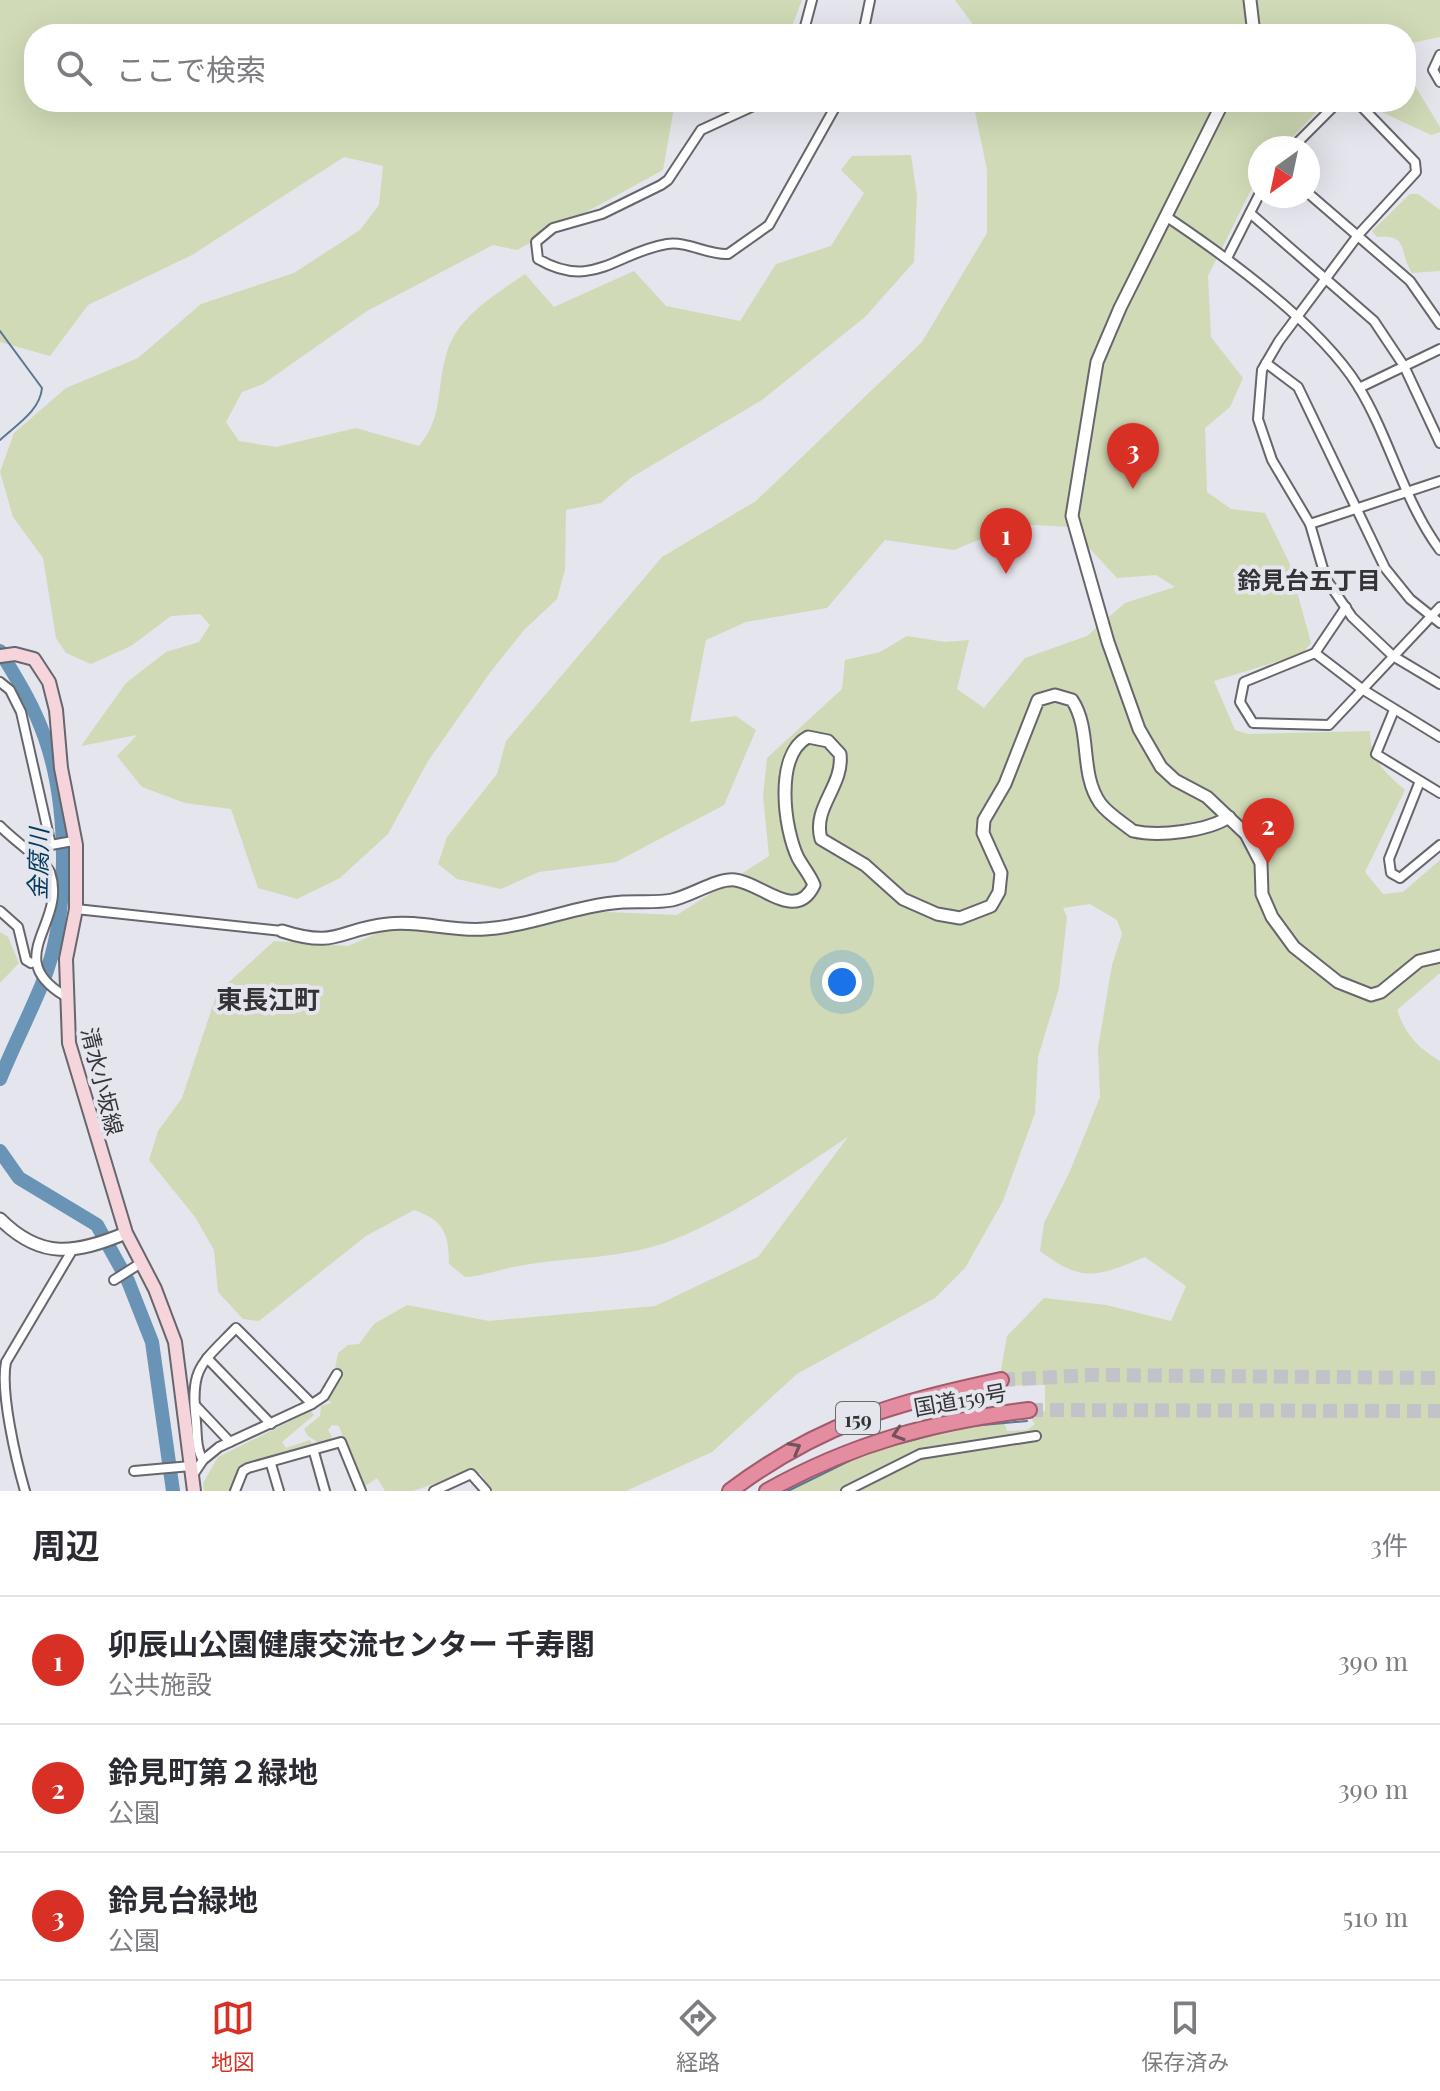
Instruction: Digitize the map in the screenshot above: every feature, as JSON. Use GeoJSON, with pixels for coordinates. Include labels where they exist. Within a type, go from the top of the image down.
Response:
{"type":"FeatureCollection","features":[{"type":"Feature","properties":{"kind":"highway","name":"国道159号"},"geometry":{"type":"LineString","coordinates":[[730,1491],[827,1430],[923,1397],[1001,1380]]}},
{"type":"Feature","properties":{"kind":"highway","name":"国道159号"},"geometry":{"type":"LineString","coordinates":[[767,1491],[831,1458],[907,1431],[1029,1410]]}},
{"type":"Feature","properties":{"kind":"main road","name":"清水小坂線"},"geometry":{"type":"LineString","coordinates":[[0,656],[15,654],[34,659],[49,682],[75,843],[76,909],[66,959],[69,1043],[121,1235],[175,1342],[195,1467],[194,1491]]}},
{"type":"Feature","properties":{"kind":"street"},"geometry":{"type":"LineString","coordinates":[[806,24],[812,0]]}},
{"type":"Feature","properties":{"kind":"street"},"geometry":{"type":"LineString","coordinates":[[865,24],[870,0]]}},
{"type":"Feature","properties":{"kind":"street"},"geometry":{"type":"LineString","coordinates":[[1250,0],[1253,24]]}},
{"type":"Feature","properties":{"kind":"street"},"geometry":{"type":"LineString","coordinates":[[1440,55],[1433,70],[1440,82]]}},
{"type":"Feature","properties":{"kind":"street"},"geometry":{"type":"LineString","coordinates":[[740,112],[701,130],[668,180],[661,185],[602,214],[553,228],[539,237],[535,248],[538,259],[548,265],[591,273],[670,244],[728,254],[769,225],[832,112]]}},
{"type":"Feature","properties":{"kind":"street"},"geometry":{"type":"LineString","coordinates":[[1218,112],[1108,332],[1097,362],[1072,516],[1108,642],[1139,729],[1161,767],[1229,817],[1246,834],[1261,863],[1262,894],[1272,917],[1306,960],[1338,982],[1371,995],[1381,992],[1419,961],[1440,956]]}},
{"type":"Feature","properties":{"kind":"street"},"geometry":{"type":"LineString","coordinates":[[1304,136],[1328,112]]}},
{"type":"Feature","properties":{"kind":"street"},"geometry":{"type":"LineString","coordinates":[[1367,112],[1415,162],[1416,172],[1359,234],[1266,363],[1257,402],[1258,419],[1272,460],[1310,524],[1326,579],[1346,607],[1393,656],[1440,684]]}},
{"type":"Feature","properties":{"kind":"street"},"geometry":{"type":"LineString","coordinates":[[1320,203],[1410,281],[1440,324]]}},
{"type":"Feature","properties":{"kind":"street"},"geometry":{"type":"LineString","coordinates":[[1227,258],[1252,208]]}},
{"type":"Feature","properties":{"kind":"street"},"geometry":{"type":"LineString","coordinates":[[1250,213],[1374,321],[1404,366],[1440,443]]}},
{"type":"Feature","properties":{"kind":"street"},"geometry":{"type":"LineString","coordinates":[[1167,217],[1227,258],[1334,353],[1359,388],[1406,492],[1440,550]]}},
{"type":"Feature","properties":{"kind":"street"},"geometry":{"type":"LineString","coordinates":[[1359,388],[1440,349]]}},
{"type":"Feature","properties":{"kind":"street"},"geometry":{"type":"LineString","coordinates":[[1266,363],[1298,387],[1385,568],[1410,599],[1440,623]]}},
{"type":"Feature","properties":{"kind":"street"},"geometry":{"type":"LineString","coordinates":[[1310,524],[1440,481]]}},
{"type":"Feature","properties":{"kind":"street"},"geometry":{"type":"LineString","coordinates":[[1346,607],[1315,653],[1244,682],[1240,702],[1253,723],[1329,725],[1440,607]]}},
{"type":"Feature","properties":{"kind":"street"},"geometry":{"type":"LineString","coordinates":[[1315,653],[1362,689],[1440,737]]}},
{"type":"Feature","properties":{"kind":"street"},"geometry":{"type":"LineString","coordinates":[[0,682],[10,690],[21,712],[51,845],[75,843]]}},
{"type":"Feature","properties":{"kind":"street"},"geometry":{"type":"LineString","coordinates":[[76,909],[282,931],[314,941],[387,924],[488,929],[593,906],[668,900],[729,880],[743,882],[786,902],[801,900],[810,894],[814,885],[795,848],[786,813],[785,786],[790,756],[808,737],[828,741],[840,754],[840,775],[818,818],[821,839],[865,865],[903,899],[937,914],[960,918],[991,906],[999,892],[1001,873],[983,833],[984,820],[1009,776],[1026,722],[1038,700],[1045,696],[1072,700],[1081,713],[1094,789],[1100,804],[1133,831],[1194,828],[1218,824],[1229,817]]}},
{"type":"Feature","properties":{"kind":"street"},"geometry":{"type":"LineString","coordinates":[[1394,710],[1376,754],[1440,793]]}},
{"type":"Feature","properties":{"kind":"street"},"geometry":{"type":"LineString","coordinates":[[1420,781],[1389,859],[1391,873],[1400,878],[1440,845]]}},
{"type":"Feature","properties":{"kind":"street"},"geometry":{"type":"LineString","coordinates":[[0,826],[21,848],[46,864],[51,877],[51,895],[31,966]]}},
{"type":"Feature","properties":{"kind":"street"},"geometry":{"type":"LineString","coordinates":[[0,911],[18,927],[26,960],[47,987],[65,996]]}},
{"type":"Feature","properties":{"kind":"street"},"geometry":{"type":"LineString","coordinates":[[0,1219],[24,1241],[43,1249],[78,1248],[121,1235]]}},
{"type":"Feature","properties":{"kind":"street"},"geometry":{"type":"LineString","coordinates":[[25,1491],[15,1457],[2,1378],[6,1362],[78,1248]]}},
{"type":"Feature","properties":{"kind":"street"},"geometry":{"type":"LineString","coordinates":[[114,1280],[138,1265]]}},
{"type":"Feature","properties":{"kind":"street"},"geometry":{"type":"LineString","coordinates":[[195,1467],[194,1377],[207,1358],[236,1328],[312,1404]]}},
{"type":"Feature","properties":{"kind":"street"},"geometry":{"type":"LineString","coordinates":[[207,1358],[271,1424]]}},
{"type":"Feature","properties":{"kind":"street"},"geometry":{"type":"LineString","coordinates":[[134,1471],[195,1467],[230,1442],[312,1404],[324,1396],[337,1374]]}},
{"type":"Feature","properties":{"kind":"street"},"geometry":{"type":"LineString","coordinates":[[194,1404],[230,1442]]}},
{"type":"Feature","properties":{"kind":"street"},"geometry":{"type":"LineString","coordinates":[[846,1491],[920,1454],[1036,1436]]}},
{"type":"Feature","properties":{"kind":"street"},"geometry":{"type":"LineString","coordinates":[[235,1491],[243,1471],[342,1442],[361,1491]]}},
{"type":"Feature","properties":{"kind":"street"},"geometry":{"type":"LineString","coordinates":[[314,1452],[325,1491]]}},
{"type":"Feature","properties":{"kind":"street"},"geometry":{"type":"LineString","coordinates":[[271,1464],[279,1491]]}},
{"type":"Feature","properties":{"kind":"street"},"geometry":{"type":"LineString","coordinates":[[434,1491],[471,1474],[486,1491]]}},
{"type":"Feature","properties":{"kind":"green space"},"geometry":{"type":"Polygon","coordinates":[[[0,0],[802,0],[793,24],[24,24],[24,112],[673,112],[663,170],[517,250],[493,245],[367,311],[263,384],[242,392],[226,422],[239,441],[276,447],[356,428],[419,446],[436,412],[452,339],[479,307],[525,274],[554,307],[634,271],[666,306],[740,321],[776,264],[831,246],[864,193],[841,170],[852,156],[911,155],[917,196],[914,262],[865,317],[762,400],[632,477],[601,503],[566,510],[565,570],[557,599],[524,630],[489,674],[428,761],[388,834],[340,878],[297,899],[258,888],[231,809],[185,803],[142,787],[117,756],[137,735],[81,746],[126,683],[166,652],[199,642],[210,625],[200,614],[171,616],[131,646],[91,664],[66,653],[56,638],[43,558],[13,517],[0,472],[14,433],[66,388],[138,358],[201,304],[294,273],[360,230],[379,205],[383,166],[344,157],[192,255],[88,305],[50,356],[0,342],[0,0]]]}},
{"type":"Feature","properties":{"kind":"green space"},"geometry":{"type":"Polygon","coordinates":[[[955,0],[1440,0],[1440,37],[1416,42],[1416,24],[973,24],[955,0]]]}},
{"type":"Feature","properties":{"kind":"green space"},"geometry":{"type":"Polygon","coordinates":[[[1416,87],[1440,127],[1440,132],[1431,135],[1382,112],[1416,112],[1416,87]]]}},
{"type":"Feature","properties":{"kind":"green space"},"geometry":{"type":"Polygon","coordinates":[[[975,112],[1316,112],[1293,136],[1248,136],[1248,196],[1208,276],[1211,337],[1243,378],[1230,407],[1205,428],[1207,492],[1231,509],[1265,513],[1289,562],[1311,643],[1302,654],[1214,681],[1235,730],[1248,734],[1370,731],[1373,750],[1380,765],[1405,790],[1365,872],[1383,894],[1403,892],[1440,860],[1440,973],[1397,1010],[1413,1040],[1440,1061],[1440,1491],[847,1491],[923,1454],[1033,1435],[930,1449],[838,1491],[790,1491],[867,1454],[921,1438],[1004,1421],[1007,1431],[1027,1430],[1035,1424],[1030,1417],[1045,1411],[1045,1385],[998,1386],[1007,1336],[1044,1298],[1106,1305],[1171,1321],[1186,1286],[1145,1257],[1115,1269],[1091,1274],[1068,1269],[1040,1251],[1044,1223],[1070,1171],[1100,1097],[1098,1048],[1112,965],[1122,934],[1117,920],[1090,904],[1063,908],[1067,917],[1059,988],[1038,1057],[1035,1113],[1003,1201],[965,1268],[935,1298],[797,1374],[712,1452],[626,1491],[491,1491],[481,1474],[470,1471],[413,1491],[385,1491],[377,1478],[362,1488],[339,1426],[332,1425],[328,1430],[332,1437],[322,1445],[308,1436],[304,1429],[320,1416],[321,1406],[332,1403],[326,1399],[341,1380],[335,1369],[338,1353],[348,1345],[359,1344],[374,1324],[407,1305],[489,1321],[655,1306],[758,1257],[848,1137],[720,1218],[675,1239],[636,1251],[512,1267],[465,1277],[449,1264],[446,1236],[438,1223],[414,1210],[366,1236],[259,1321],[243,1319],[218,1292],[214,1250],[195,1217],[149,1160],[158,1131],[182,1098],[217,993],[274,941],[348,946],[389,928],[471,937],[585,911],[677,915],[769,856],[763,797],[767,758],[842,689],[845,660],[880,652],[907,636],[945,642],[969,640],[957,689],[984,708],[1025,658],[1087,636],[1125,603],[1175,587],[1156,575],[1117,578],[1070,527],[1017,524],[954,550],[885,540],[827,608],[746,622],[706,640],[690,722],[736,716],[756,730],[724,805],[616,862],[539,872],[501,889],[457,879],[438,864],[447,837],[497,774],[506,741],[662,557],[756,501],[922,342],[987,233],[987,170],[975,112]]]}},
{"type":"Feature","properties":{"kind":"green space"},"geometry":{"type":"Polygon","coordinates":[[[1410,194],[1418,194],[1440,210],[1440,271],[1412,273],[1399,241],[1377,237],[1372,231],[1410,194]]]}},
{"type":"Feature","properties":{"kind":"green space"},"geometry":{"type":"Polygon","coordinates":[[[0,932],[8,937],[19,963],[0,983],[0,932]]]}},
{"type":"Feature","properties":{"kind":"green space"},"geometry":{"type":"Polygon","coordinates":[[[311,1411],[314,1415],[282,1442],[286,1448],[310,1440],[314,1448],[280,1454],[240,1470],[232,1491],[204,1491],[203,1483],[218,1457],[311,1411]]]}},
{"type":"Feature","properties":{"kind":"waterway"},"geometry":{"type":"LineString","coordinates":[[0,331],[42,388],[32,411],[0,440]]}},
{"type":"Feature","properties":{"kind":"waterway","name":"金腐川"},"geometry":{"type":"LineString","coordinates":[[0,651],[19,682],[45,738],[59,796],[63,861],[58,927],[51,957],[0,1079]]}},
{"type":"Feature","properties":{"kind":"waterway","name":"金腐川"},"geometry":{"type":"LineString","coordinates":[[0,1151],[19,1178],[97,1225],[128,1281],[152,1342],[173,1491]]}},
{"type":"Feature","properties":{"kind":"waterway"},"geometry":{"type":"LineString","coordinates":[[972,1426],[1027,1421]]}},
{"type":"Feature","properties":{"kind":"waterway"},"geometry":{"type":"LineString","coordinates":[[887,1447],[939,1433]]}},
{"type":"Feature","properties":{"kind":"waterway"},"geometry":{"type":"LineString","coordinates":[[788,1491],[855,1458]]}},
{"type":"Feature","properties":{"kind":"tunnel"},"geometry":{"type":"LineString","coordinates":[[1001,1380],[1092,1375],[1440,1378]]}},
{"type":"Feature","properties":{"kind":"tunnel"},"geometry":{"type":"LineString","coordinates":[[1029,1410],[1440,1411]]}},
{"type":"Feature","properties":{"kind":"place","name":"鈴見台緑地"},"geometry":{"type":"Point","coordinates":[1133,489]}},
{"type":"Feature","properties":{"kind":"place","name":"卯辰山公園健康交流センター 千寿閣"},"geometry":{"type":"Point","coordinates":[1006,574]}},
{"type":"Feature","properties":{"kind":"place","name":"鈴見町第２緑地"},"geometry":{"type":"Point","coordinates":[1268,864]}},
{"type":"Feature","properties":{"kind":"district","name":"鈴見台五丁目"},"geometry":{"type":"Point","coordinates":[1309,579]}},
{"type":"Feature","properties":{"kind":"district","name":"東長江町"},"geometry":{"type":"Point","coordinates":[268,998]}}]}
